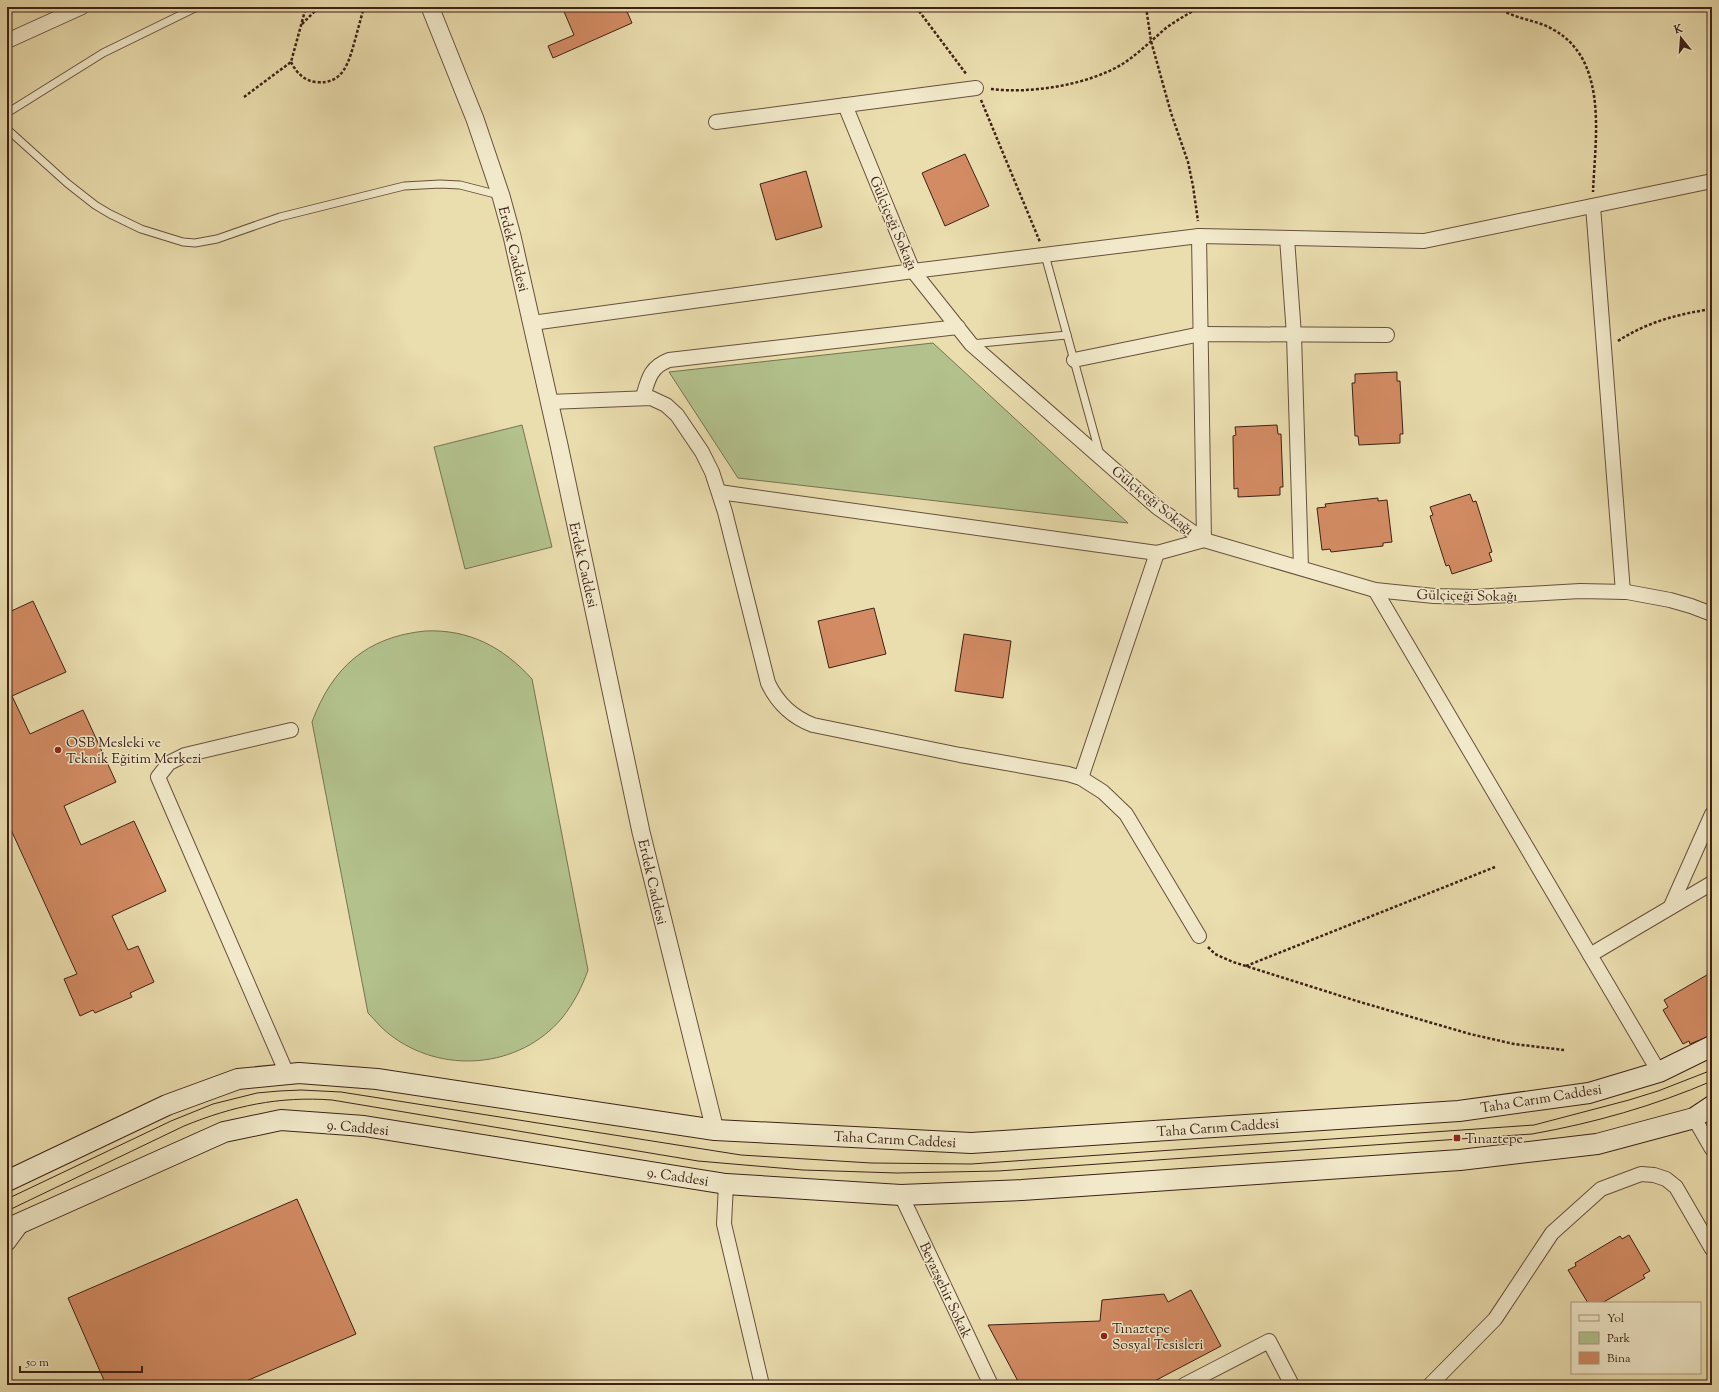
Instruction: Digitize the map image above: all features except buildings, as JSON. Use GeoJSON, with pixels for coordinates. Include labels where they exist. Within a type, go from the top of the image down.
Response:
{"type":"FeatureCollection","features":[{"type":"Feature","properties":{"kind":"main road","name":"Taha Carım Caddesi"},"geometry":{"type":"LineString","coordinates":[[715,1130],[971,1143],[1459,1111],[1589,1093],[1659,1072],[1712,1046]]}},
{"type":"Feature","properties":{"kind":"main road"},"geometry":{"type":"LineString","coordinates":[[7,1181],[167,1105],[238,1079],[299,1072],[376,1079],[715,1130]]}},
{"type":"Feature","properties":{"kind":"main road"},"geometry":{"type":"LineString","coordinates":[[726,1184],[901,1195],[1030,1189],[1460,1160],[1597,1144],[1694,1118],[1712,1106]]}},
{"type":"Feature","properties":{"kind":"main road","name":"9. Caddesi"},"geometry":{"type":"LineString","coordinates":[[14,1226],[224,1132],[281,1120],[364,1126],[726,1184]]}},
{"type":"Feature","properties":{"kind":"street"},"geometry":{"type":"LineString","coordinates":[[7,41],[82,7]]}},
{"type":"Feature","properties":{"kind":"street","name":"Erdek Caddesi"},"geometry":{"type":"LineString","coordinates":[[430,7],[476,119],[501,196],[532,323],[641,832],[715,1130]]}},
{"type":"Feature","properties":{"kind":"street"},"geometry":{"type":"LineString","coordinates":[[716,122],[976,88]]}},
{"type":"Feature","properties":{"kind":"street","name":"Gülçiçeği Sokağı"},"geometry":{"type":"LineString","coordinates":[[845,105],[913,271],[970,344],[1158,508],[1204,540],[1375,590],[1434,596],[1475,597],[1580,591],[1624,592],[1670,600],[1712,614]]}},
{"type":"Feature","properties":{"kind":"street"},"geometry":{"type":"LineString","coordinates":[[532,323],[913,271],[1199,236],[1424,241],[1712,181]]}},
{"type":"Feature","properties":{"kind":"street"},"geometry":{"type":"LineString","coordinates":[[1593,206],[1624,592]]}},
{"type":"Feature","properties":{"kind":"street"},"geometry":{"type":"LineString","coordinates":[[719,492],[1157,553],[1204,540],[1199,236]]}},
{"type":"Feature","properties":{"kind":"street"},"geometry":{"type":"LineString","coordinates":[[1287,238],[1294,335],[1301,568]]}},
{"type":"Feature","properties":{"kind":"street"},"geometry":{"type":"LineString","coordinates":[[643,397],[652,371],[662,363],[669,360],[958,327]]}},
{"type":"Feature","properties":{"kind":"street"},"geometry":{"type":"LineString","coordinates":[[1074,360],[1201,334],[1387,335]]}},
{"type":"Feature","properties":{"kind":"street"},"geometry":{"type":"LineString","coordinates":[[549,402],[643,397],[659,401],[677,415],[702,452],[719,492],[768,683],[778,702],[790,713],[813,725],[960,755],[1068,774],[1081,778],[1104,792],[1126,814],[1199,936]]}},
{"type":"Feature","properties":{"kind":"street"},"geometry":{"type":"LineString","coordinates":[[1081,778],[1157,553]]}},
{"type":"Feature","properties":{"kind":"street"},"geometry":{"type":"LineString","coordinates":[[1375,590],[1659,1072]]}},
{"type":"Feature","properties":{"kind":"street"},"geometry":{"type":"LineString","coordinates":[[287,1074],[158,777],[169,763],[185,755],[291,730]]}},
{"type":"Feature","properties":{"kind":"street"},"geometry":{"type":"LineString","coordinates":[[1671,906],[1712,814]]}},
{"type":"Feature","properties":{"kind":"street"},"geometry":{"type":"LineString","coordinates":[[1590,955],[1712,883]]}},
{"type":"Feature","properties":{"kind":"street"},"geometry":{"type":"LineString","coordinates":[[1694,1118],[1712,1149]]}},
{"type":"Feature","properties":{"kind":"street"},"geometry":{"type":"LineString","coordinates":[[1430,1385],[1495,1319],[1552,1233],[1601,1189],[1641,1174],[1654,1175],[1666,1179],[1676,1188],[1712,1249]]}},
{"type":"Feature","properties":{"kind":"street"},"geometry":{"type":"LineString","coordinates":[[726,1184],[724,1224],[762,1385]]}},
{"type":"Feature","properties":{"kind":"street","name":"Beyazşehir Sokak"},"geometry":{"type":"LineString","coordinates":[[901,1195],[991,1385]]}},
{"type":"Feature","properties":{"kind":"street"},"geometry":{"type":"LineString","coordinates":[[7,1242],[14,1226]]}},
{"type":"Feature","properties":{"kind":"street"},"geometry":{"type":"LineString","coordinates":[[1184,1385],[1269,1341],[1292,1385]]}},
{"type":"Feature","properties":{"kind":"lane"},"geometry":{"type":"LineString","coordinates":[[7,113],[103,54],[198,7]]}},
{"type":"Feature","properties":{"kind":"lane"},"geometry":{"type":"LineString","coordinates":[[7,129],[67,183],[95,205],[141,229],[184,242],[195,243],[211,240],[280,218],[404,186],[440,184],[460,185],[501,196]]}},
{"type":"Feature","properties":{"kind":"lane"},"geometry":{"type":"LineString","coordinates":[[1045,255],[1101,458]]}},
{"type":"Feature","properties":{"kind":"lane"},"geometry":{"type":"LineString","coordinates":[[970,344],[1067,335]]}},
{"type":"Feature","properties":{"kind":"path"},"geometry":{"type":"LineString","coordinates":[[244,97],[291,62],[306,7]]}},
{"type":"Feature","properties":{"kind":"path"},"geometry":{"type":"LineString","coordinates":[[301,25],[319,7]]}},
{"type":"Feature","properties":{"kind":"path"},"geometry":{"type":"LineString","coordinates":[[291,62],[300,75],[314,82],[327,81],[340,75],[349,64],[364,7]]}},
{"type":"Feature","properties":{"kind":"path"},"geometry":{"type":"LineString","coordinates":[[916,7],[976,88],[1045,255]]}},
{"type":"Feature","properties":{"kind":"path"},"geometry":{"type":"LineString","coordinates":[[1146,7],[1151,41],[1171,113],[1188,162],[1197,211],[1199,236]]}},
{"type":"Feature","properties":{"kind":"path"},"geometry":{"type":"LineString","coordinates":[[976,88],[994,90],[1031,89],[1082,81],[1109,71],[1122,64],[1172,24],[1200,7]]}},
{"type":"Feature","properties":{"kind":"path"},"geometry":{"type":"LineString","coordinates":[[1498,7],[1512,16],[1542,24],[1554,29],[1570,42],[1584,58],[1590,78],[1596,116],[1593,206]]}},
{"type":"Feature","properties":{"kind":"path"},"geometry":{"type":"LineString","coordinates":[[1604,350],[1619,340],[1652,323],[1683,314],[1712,309]]}},
{"type":"Feature","properties":{"kind":"path"},"geometry":{"type":"LineString","coordinates":[[1246,966],[1495,867]]}},
{"type":"Feature","properties":{"kind":"path"},"geometry":{"type":"LineString","coordinates":[[1199,936],[1206,946],[1216,954],[1224,959],[1246,966],[1470,1034],[1514,1044],[1564,1050]]}},
{"type":"Feature","properties":{"kind":"green space"},"geometry":{"type":"Polygon","coordinates":[[[933,343],[1128,523],[738,478],[669,372],[933,343]]]}},
{"type":"Feature","properties":{"kind":"green space"},"geometry":{"type":"Polygon","coordinates":[[[522,425],[552,547],[465,569],[434,447],[522,425]]]}},
{"type":"Feature","properties":{"kind":"green space"},"geometry":{"type":"Polygon","coordinates":[[[425,631],[456,633],[484,642],[509,658],[532,679],[588,970],[570,1007],[562,1018],[544,1035],[524,1048],[502,1056],[479,1060],[455,1060],[432,1056],[410,1047],[386,1032],[368,1013],[312,722],[320,703],[330,686],[341,671],[354,658],[385,640],[404,634],[425,631]]]}},
{"type":"Feature","properties":{"kind":"tram line"},"geometry":{"type":"LineString","coordinates":[[7,1199],[171,1121],[213,1104],[257,1093],[279,1091],[301,1090],[341,1092],[741,1155],[871,1163],[971,1164],[1534,1125],[1629,1100],[1658,1091],[1712,1070]]}},
{"type":"Feature","properties":{"kind":"tram line"},"geometry":{"type":"LineString","coordinates":[[7,1211],[184,1126],[238,1108],[275,1101],[312,1099],[332,1100],[698,1161],[803,1170],[897,1173],[998,1171],[1532,1134],[1578,1125],[1624,1113],[1712,1081]]}},
{"type":"Feature","properties":{"kind":"place","name":"OSB Mesleki ve Teknik Eğitim Merkezi"},"geometry":{"type":"Point","coordinates":[58,750]}},
{"type":"Feature","properties":{"kind":"place","name":"Tınaztepe"},"geometry":{"type":"Point","coordinates":[1457,1138]}},
{"type":"Feature","properties":{"kind":"place","name":"Tınaztepe Sosyal Tesisleri"},"geometry":{"type":"Point","coordinates":[1104,1336]}}]}
